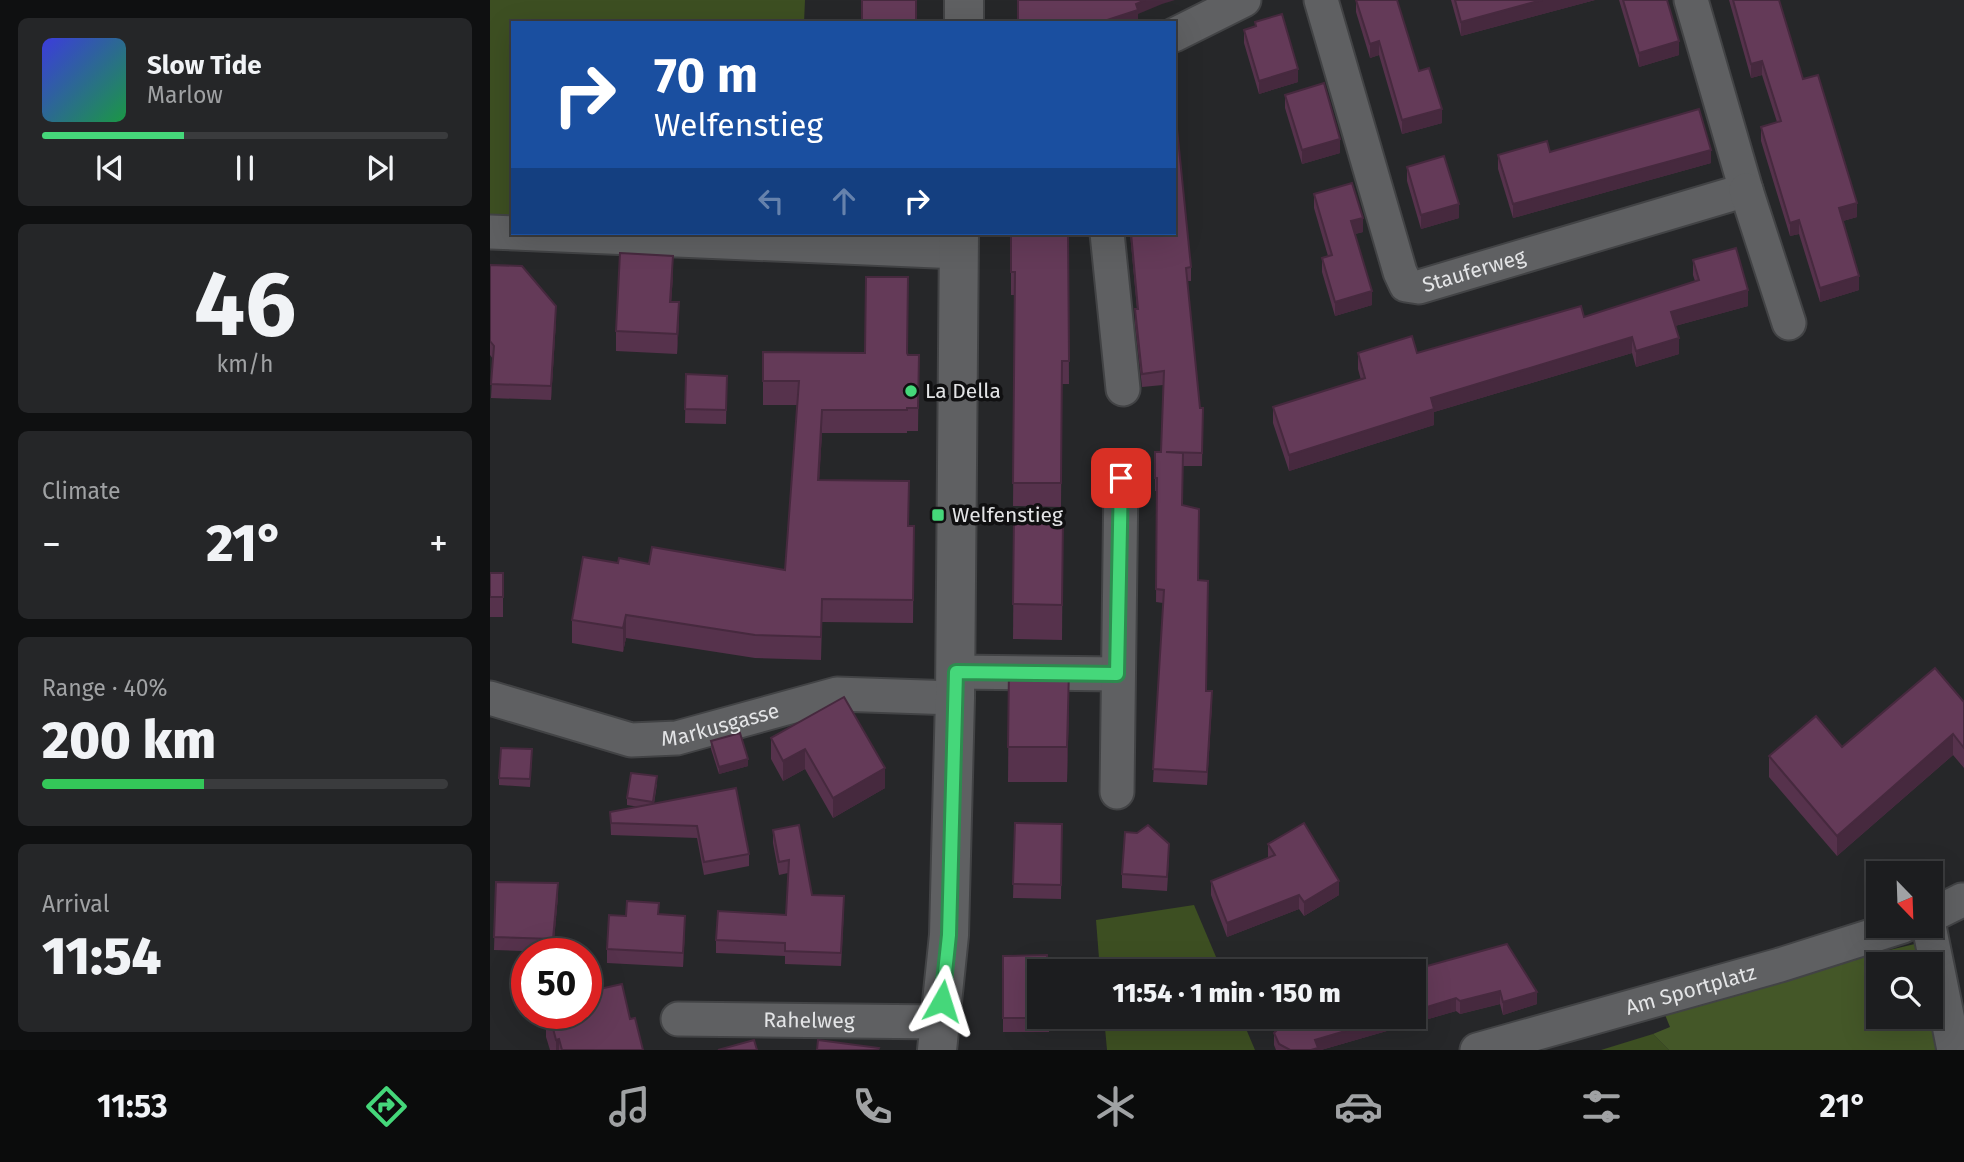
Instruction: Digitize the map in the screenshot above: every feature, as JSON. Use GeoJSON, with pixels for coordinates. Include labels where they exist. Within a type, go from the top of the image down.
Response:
{"type":"FeatureCollection","features":[{"type":"Feature","properties":{"kind":"main road"},"geometry":{"type":"LineString","coordinates":[[964,0],[964,21]]}},
{"type":"Feature","properties":{"kind":"main road"},"geometry":{"type":"LineString","coordinates":[[938,1036],[949,935],[955,685],[959,242]]}},
{"type":"Feature","properties":{"kind":"street"},"geometry":{"type":"LineString","coordinates":[[1176,34],[1244,0]]}},
{"type":"Feature","properties":{"kind":"street","name":"Stauferweg"},"geometry":{"type":"LineString","coordinates":[[1321,0],[1406,285],[1419,287],[1746,190]]}},
{"type":"Feature","properties":{"kind":"street"},"geometry":{"type":"LineString","coordinates":[[1691,0],[1746,190],[1789,323]]}},
{"type":"Feature","properties":{"kind":"street"},"geometry":{"type":"LineString","coordinates":[[490,232],[511,232]]}},
{"type":"Feature","properties":{"kind":"street"},"geometry":{"type":"LineString","coordinates":[[631,235],[959,242]]}},
{"type":"Feature","properties":{"kind":"street"},"geometry":{"type":"LineString","coordinates":[[1107,235],[1123,389]]}},
{"type":"Feature","properties":{"kind":"street"},"geometry":{"type":"LineString","coordinates":[[1117,792],[1121,478]]}},
{"type":"Feature","properties":{"kind":"street"},"geometry":{"type":"LineString","coordinates":[[955,685],[1117,674]]}},
{"type":"Feature","properties":{"kind":"street","name":"Markusgasse"},"geometry":{"type":"LineString","coordinates":[[490,698],[631,740],[677,738],[837,695],[955,685]]}},
{"type":"Feature","properties":{"kind":"street"},"geometry":{"type":"LineString","coordinates":[[1943,910],[1962,900]]}},
{"type":"Feature","properties":{"kind":"street","name":"Am Sportplatz"},"geometry":{"type":"LineString","coordinates":[[1477,1050],[1780,965],[1866,938]]}},
{"type":"Feature","properties":{"kind":"street"},"geometry":{"type":"LineString","coordinates":[[1931,938],[1954,1050]]}},
{"type":"Feature","properties":{"kind":"street","name":"Rahelweg"},"geometry":{"type":"LineString","coordinates":[[678,1019],[938,1036]]}},
{"type":"Feature","properties":{"kind":"green space"},"geometry":{"type":"Polygon","coordinates":[[[490,0],[805,0],[804,21],[511,21],[511,220],[490,218],[490,0]]]}},
{"type":"Feature","properties":{"kind":"green space"},"geometry":{"type":"Polygon","coordinates":[[[1194,905],[1217,959],[1099,959],[1096,920],[1194,905]]]}},
{"type":"Feature","properties":{"kind":"green space"},"geometry":{"type":"Polygon","coordinates":[[[1923,942],[1925,952],[1881,952],[1923,942]]]}},
{"type":"Feature","properties":{"kind":"green space"},"geometry":{"type":"Polygon","coordinates":[[[1866,956],[1866,1029],[1939,1029],[1943,1050],[1669,1050],[1653,1034],[1670,1027],[1661,1005],[1866,956]]]}},
{"type":"Feature","properties":{"kind":"green space"},"geometry":{"type":"Polygon","coordinates":[[[1105,1029],[1246,1029],[1255,1050],[1107,1050],[1105,1029]]]}},
{"type":"Feature","properties":{"kind":"green space"},"geometry":{"type":"Polygon","coordinates":[[[1653,1034],[1669,1050],[1601,1050],[1653,1034]]]}},
{"type":"Feature","properties":{"kind":"building"},"geometry":{"type":"Polygon","coordinates":[[[862,0],[916,0],[916,21],[862,21],[862,0]]]}},
{"type":"Feature","properties":{"kind":"building"},"geometry":{"type":"Polygon","coordinates":[[[1018,0],[1145,0],[1136,4],[1138,10],[1104,21],[1018,21],[1018,0]]]}},
{"type":"Feature","properties":{"kind":"building"},"geometry":{"type":"Polygon","coordinates":[[[1356,0],[1397,0],[1419,71],[1429,68],[1442,109],[1402,120],[1379,41],[1370,44],[1356,0]]]}},
{"type":"Feature","properties":{"kind":"building"},"geometry":{"type":"Polygon","coordinates":[[[1455,0],[1542,0],[1461,22],[1455,0]]]}},
{"type":"Feature","properties":{"kind":"building"},"geometry":{"type":"Polygon","coordinates":[[[1623,0],[1667,0],[1679,41],[1639,53],[1623,0]]]}},
{"type":"Feature","properties":{"kind":"building"},"geometry":{"type":"Polygon","coordinates":[[[1733,0],[1779,0],[1803,79],[1818,75],[1857,203],[1839,208],[1859,276],[1820,288],[1799,220],[1790,223],[1761,127],[1781,121],[1762,61],[1751,64],[1733,0]]]}},
{"type":"Feature","properties":{"kind":"building"},"geometry":{"type":"Polygon","coordinates":[[[1282,14],[1298,69],[1259,81],[1244,30],[1256,26],[1255,22],[1282,14]]]}},
{"type":"Feature","properties":{"kind":"building"},"geometry":{"type":"Polygon","coordinates":[[[1324,83],[1340,139],[1302,150],[1285,95],[1324,83]]]}},
{"type":"Feature","properties":{"kind":"building"},"geometry":{"type":"Polygon","coordinates":[[[1699,109],[1711,150],[1513,204],[1498,155],[1547,141],[1550,152],[1699,109]]]}},
{"type":"Feature","properties":{"kind":"building"},"geometry":{"type":"Polygon","coordinates":[[[1176,119],[1191,267],[1186,268],[1200,408],[1203,408],[1202,453],[1166,452],[1183,453],[1182,505],[1199,509],[1198,580],[1208,581],[1206,691],[1212,691],[1207,772],[1153,769],[1164,590],[1156,589],[1155,452],[1161,452],[1164,371],[1142,374],[1135,309],[1138,309],[1131,235],[1176,235],[1176,119]]]}},
{"type":"Feature","properties":{"kind":"building"},"geometry":{"type":"Polygon","coordinates":[[[1444,156],[1459,204],[1421,215],[1407,167],[1444,156]]]}},
{"type":"Feature","properties":{"kind":"building"},"geometry":{"type":"Polygon","coordinates":[[[1352,183],[1363,218],[1351,221],[1372,291],[1335,302],[1322,258],[1332,255],[1314,194],[1352,183]]]}},
{"type":"Feature","properties":{"kind":"building"},"geometry":{"type":"Polygon","coordinates":[[[1011,235],[1068,235],[1069,361],[1062,361],[1061,483],[1013,483],[1015,272],[1011,272],[1011,235]]]}},
{"type":"Feature","properties":{"kind":"building"},"geometry":{"type":"Polygon","coordinates":[[[1736,248],[1748,290],[1671,312],[1679,338],[1636,351],[1632,337],[1431,398],[1434,409],[1289,455],[1273,407],[1365,378],[1358,353],[1412,336],[1417,353],[1581,306],[1584,317],[1699,280],[1693,260],[1736,248]]]}},
{"type":"Feature","properties":{"kind":"building"},"geometry":{"type":"Polygon","coordinates":[[[620,253],[673,256],[670,302],[679,302],[677,334],[616,331],[620,253]]]}},
{"type":"Feature","properties":{"kind":"building"},"geometry":{"type":"Polygon","coordinates":[[[490,265],[522,266],[556,306],[551,386],[491,384],[494,346],[490,341],[490,265]]]}},
{"type":"Feature","properties":{"kind":"building"},"geometry":{"type":"Polygon","coordinates":[[[866,277],[908,277],[907,353],[919,355],[918,408],[822,410],[818,480],[909,481],[908,526],[914,526],[913,600],[822,599],[821,637],[755,635],[626,615],[623,628],[572,620],[583,557],[618,563],[619,558],[649,564],[652,547],[785,570],[799,381],[763,381],[763,352],[865,353],[866,277]]]}},
{"type":"Feature","properties":{"kind":"building"},"geometry":{"type":"Polygon","coordinates":[[[686,374],[727,376],[726,410],[685,409],[686,374]]]}},
{"type":"Feature","properties":{"kind":"building"},"geometry":{"type":"Polygon","coordinates":[[[1014,517],[1063,518],[1062,605],[1013,604],[1014,517]]]}},
{"type":"Feature","properties":{"kind":"building"},"geometry":{"type":"Polygon","coordinates":[[[490,573],[503,573],[503,597],[490,597],[490,573]]]}},
{"type":"Feature","properties":{"kind":"building"},"geometry":{"type":"Polygon","coordinates":[[[1935,668],[1964,702],[1964,748],[1953,734],[1837,836],[1769,756],[1816,716],[1842,747],[1935,668]]]}},
{"type":"Feature","properties":{"kind":"building"},"geometry":{"type":"Polygon","coordinates":[[[1009,669],[1069,670],[1067,747],[1008,747],[1009,669]]]}},
{"type":"Feature","properties":{"kind":"building"},"geometry":{"type":"Polygon","coordinates":[[[844,697],[885,768],[833,798],[805,749],[783,761],[771,738],[844,697]]]}},
{"type":"Feature","properties":{"kind":"building"},"geometry":{"type":"Polygon","coordinates":[[[740,733],[748,759],[719,767],[711,741],[740,733]]]}},
{"type":"Feature","properties":{"kind":"building"},"geometry":{"type":"Polygon","coordinates":[[[501,748],[532,749],[530,779],[499,778],[501,748]]]}},
{"type":"Feature","properties":{"kind":"building"},"geometry":{"type":"Polygon","coordinates":[[[631,773],[657,776],[653,802],[627,798],[631,773]]]}},
{"type":"Feature","properties":{"kind":"building"},"geometry":{"type":"Polygon","coordinates":[[[736,788],[749,854],[704,862],[697,826],[611,823],[610,812],[736,788]]]}},
{"type":"Feature","properties":{"kind":"building"},"geometry":{"type":"Polygon","coordinates":[[[1015,823],[1062,824],[1061,885],[1013,884],[1015,823]]]}},
{"type":"Feature","properties":{"kind":"building"},"geometry":{"type":"Polygon","coordinates":[[[1304,823],[1339,881],[1304,902],[1299,895],[1227,923],[1211,881],[1275,855],[1268,844],[1304,823]]]}},
{"type":"Feature","properties":{"kind":"building"},"geometry":{"type":"Polygon","coordinates":[[[799,825],[812,895],[844,896],[841,953],[785,951],[785,943],[716,940],[718,911],[786,915],[789,860],[779,862],[773,830],[799,825]]]}},
{"type":"Feature","properties":{"kind":"building"},"geometry":{"type":"Polygon","coordinates":[[[1148,825],[1169,844],[1167,877],[1122,874],[1125,832],[1137,833],[1148,825]]]}},
{"type":"Feature","properties":{"kind":"building"},"geometry":{"type":"Polygon","coordinates":[[[496,882],[558,883],[553,938],[494,937],[496,882]]]}},
{"type":"Feature","properties":{"kind":"building"},"geometry":{"type":"Polygon","coordinates":[[[627,901],[659,903],[658,914],[685,916],[683,953],[607,949],[609,915],[626,916],[627,901]]]}},
{"type":"Feature","properties":{"kind":"building"},"geometry":{"type":"Polygon","coordinates":[[[1507,944],[1537,992],[1503,1002],[1500,991],[1460,1001],[1456,998],[1426,1007],[1426,966],[1507,944]]]}},
{"type":"Feature","properties":{"kind":"building"},"geometry":{"type":"Polygon","coordinates":[[[1047,955],[1047,959],[1027,959],[1027,1018],[1003,1018],[1003,956],[1047,955]]]}},
{"type":"Feature","properties":{"kind":"building"},"geometry":{"type":"Polygon","coordinates":[[[622,984],[630,1019],[635,1018],[643,1050],[562,1050],[553,1029],[602,1029],[602,988],[622,984]]]}},
{"type":"Feature","properties":{"kind":"building"},"geometry":{"type":"Polygon","coordinates":[[[1278,1029],[1352,1029],[1315,1040],[1318,1048],[1311,1050],[1290,1050],[1279,1044],[1274,1033],[1278,1029]]]}},
{"type":"Feature","properties":{"kind":"building"},"geometry":{"type":"Polygon","coordinates":[[[754,1040],[757,1050],[718,1050],[754,1040]]]}},
{"type":"Feature","properties":{"kind":"building"},"geometry":{"type":"Polygon","coordinates":[[[818,1040],[879,1048],[817,1050],[818,1040]]]}},
{"type":"Feature","properties":{"kind":"place","name":"La Della"},"geometry":{"type":"Point","coordinates":[911,391]}},
{"type":"Feature","properties":{"kind":"place","name":"Welfenstieg"},"geometry":{"type":"Point","coordinates":[938,515]}},
{"type":"Feature","properties":{"kind":"route"},"geometry":{"type":"LineString","coordinates":[[942,1001],[949,935],[956,672],[1117,674],[1121,478]]}}]}
